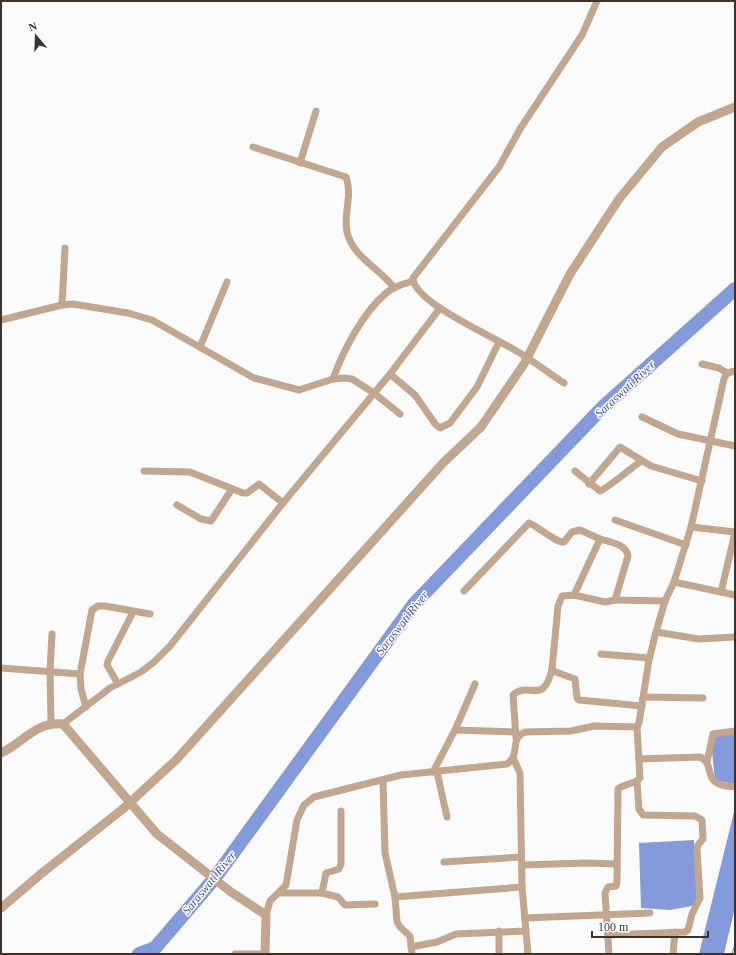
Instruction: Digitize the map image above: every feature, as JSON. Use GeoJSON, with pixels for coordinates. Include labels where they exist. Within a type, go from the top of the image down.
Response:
{"type":"FeatureCollection","features":[{"type":"Feature","properties":{"kind":"street"},"geometry":{"type":"LineString","coordinates":[[564,384],[513,348],[481,333],[440,308],[415,287],[413,281],[416,274],[499,167],[520,129],[582,35],[597,1]]}},
{"type":"Feature","properties":{"kind":"street"},"geometry":{"type":"LineString","coordinates":[[1,908],[42,873],[129,804],[176,760],[443,463],[481,427],[524,364],[570,274],[618,199],[662,147],[698,122],[735,107]]}},
{"type":"Feature","properties":{"kind":"street"},"geometry":{"type":"LineString","coordinates":[[300,163],[316,111]]}},
{"type":"Feature","properties":{"kind":"street"},"geometry":{"type":"LineString","coordinates":[[253,147],[346,177],[348,196],[346,231],[350,241],[357,252],[384,274],[394,288]]}},
{"type":"Feature","properties":{"kind":"street"},"geometry":{"type":"LineString","coordinates":[[62,305],[65,248]]}},
{"type":"Feature","properties":{"kind":"street"},"geometry":{"type":"LineString","coordinates":[[333,379],[341,357],[372,307],[386,293],[394,288],[413,281]]}},
{"type":"Feature","properties":{"kind":"street"},"geometry":{"type":"LineString","coordinates":[[200,347],[227,282]]}},
{"type":"Feature","properties":{"kind":"street"},"geometry":{"type":"LineString","coordinates":[[1,320],[62,305],[73,304],[128,313],[152,320],[254,378],[299,390],[309,389],[333,379],[352,379],[400,414]]}},
{"type":"Feature","properties":{"kind":"street"},"geometry":{"type":"LineString","coordinates":[[1,754],[39,727],[51,723],[63,724],[118,684],[141,672],[154,662],[170,646],[283,503],[390,374],[440,308]]}},
{"type":"Feature","properties":{"kind":"street"},"geometry":{"type":"LineString","coordinates":[[390,374],[415,395],[436,426],[440,428],[450,423],[477,387],[498,342]]}},
{"type":"Feature","properties":{"kind":"street"},"geometry":{"type":"LineString","coordinates":[[702,364],[719,368],[727,373],[735,371]]}},
{"type":"Feature","properties":{"kind":"street"},"geometry":{"type":"LineString","coordinates":[[609,954],[605,893],[608,887],[616,886],[618,789],[622,785],[636,782],[640,778],[637,727],[642,706],[649,658],[665,601],[674,582],[691,527],[724,379],[727,373]]}},
{"type":"Feature","properties":{"kind":"street"},"geometry":{"type":"LineString","coordinates":[[642,417],[667,430],[735,446]]}},
{"type":"Feature","properties":{"kind":"street"},"geometry":{"type":"LineString","coordinates":[[589,484],[620,447],[641,461],[702,481]]}},
{"type":"Feature","properties":{"kind":"street"},"geometry":{"type":"LineString","coordinates":[[575,471],[589,484],[600,491],[604,490],[622,474],[641,461]]}},
{"type":"Feature","properties":{"kind":"street"},"geometry":{"type":"LineString","coordinates":[[144,471],[190,472],[232,489],[248,493],[259,484],[283,503]]}},
{"type":"Feature","properties":{"kind":"street"},"geometry":{"type":"LineString","coordinates":[[177,505],[201,518],[211,521],[232,489]]}},
{"type":"Feature","properties":{"kind":"street"},"geometry":{"type":"LineString","coordinates":[[615,520],[686,545]]}},
{"type":"Feature","properties":{"kind":"street"},"geometry":{"type":"LineString","coordinates":[[464,591],[529,522],[540,528],[558,542],[564,542],[572,532],[580,530],[625,548],[628,551],[628,556],[615,600]]}},
{"type":"Feature","properties":{"kind":"street"},"geometry":{"type":"LineString","coordinates":[[691,527],[735,532],[722,592]]}},
{"type":"Feature","properties":{"kind":"street"},"geometry":{"type":"LineString","coordinates":[[574,595],[600,539]]}},
{"type":"Feature","properties":{"kind":"street"},"geometry":{"type":"LineString","coordinates":[[674,582],[735,595]]}},
{"type":"Feature","properties":{"kind":"street"},"geometry":{"type":"LineString","coordinates":[[528,954],[522,887],[520,773],[513,758],[516,735],[513,695],[516,692],[540,690],[546,687],[552,669],[559,602],[562,596],[574,595],[597,601],[665,601]]}},
{"type":"Feature","properties":{"kind":"street"},"geometry":{"type":"LineString","coordinates":[[86,707],[81,689],[80,674],[92,610],[94,608],[105,606],[150,614]]}},
{"type":"Feature","properties":{"kind":"street"},"geometry":{"type":"LineString","coordinates":[[118,684],[109,669],[108,661],[133,612]]}},
{"type":"Feature","properties":{"kind":"street"},"geometry":{"type":"LineString","coordinates":[[656,632],[682,637],[735,637]]}},
{"type":"Feature","properties":{"kind":"street"},"geometry":{"type":"LineString","coordinates":[[51,723],[50,671],[52,634]]}},
{"type":"Feature","properties":{"kind":"street"},"geometry":{"type":"LineString","coordinates":[[601,654],[649,658]]}},
{"type":"Feature","properties":{"kind":"street"},"geometry":{"type":"LineString","coordinates":[[1,668],[80,674]]}},
{"type":"Feature","properties":{"kind":"street"},"geometry":{"type":"LineString","coordinates":[[552,669],[553,671],[575,679],[577,698],[579,700],[642,706]]}},
{"type":"Feature","properties":{"kind":"street"},"geometry":{"type":"LineString","coordinates":[[447,817],[435,772],[475,684]]}},
{"type":"Feature","properties":{"kind":"street"},"geometry":{"type":"LineString","coordinates":[[643,698],[703,698]]}},
{"type":"Feature","properties":{"kind":"street"},"geometry":{"type":"LineString","coordinates":[[63,724],[129,804],[157,834],[231,892],[266,915]]}},
{"type":"Feature","properties":{"kind":"street"},"geometry":{"type":"LineString","coordinates":[[455,730],[519,735],[525,732],[571,731],[594,726],[637,727]]}},
{"type":"Feature","properties":{"kind":"street"},"geometry":{"type":"LineString","coordinates":[[735,730],[713,734],[707,762],[711,778],[714,782],[735,787]]}},
{"type":"Feature","properties":{"kind":"street"},"geometry":{"type":"LineString","coordinates":[[639,759],[695,756],[705,759],[707,762]]}},
{"type":"Feature","properties":{"kind":"street"},"geometry":{"type":"LineString","coordinates":[[234,954],[265,954],[266,915],[270,901],[280,893],[286,885],[297,820],[304,805],[314,797],[323,793],[401,775],[507,764],[513,758]]}},
{"type":"Feature","properties":{"kind":"street"},"geometry":{"type":"LineString","coordinates":[[383,780],[385,853],[395,897],[397,922],[400,927],[410,936],[411,950],[456,934],[526,931]]}},
{"type":"Feature","properties":{"kind":"street"},"geometry":{"type":"LineString","coordinates":[[608,935],[688,930],[693,910],[699,902],[697,849],[698,845],[703,839],[704,823],[695,816],[643,815],[639,808],[636,782]]}},
{"type":"Feature","properties":{"kind":"street"},"geometry":{"type":"LineString","coordinates":[[322,893],[326,873],[339,869],[341,864],[341,812]]}},
{"type":"Feature","properties":{"kind":"street"},"geometry":{"type":"LineString","coordinates":[[444,862],[521,857]]}},
{"type":"Feature","properties":{"kind":"street"},"geometry":{"type":"LineString","coordinates":[[522,865],[586,863],[617,864]]}},
{"type":"Feature","properties":{"kind":"street"},"geometry":{"type":"LineString","coordinates":[[395,897],[522,887]]}},
{"type":"Feature","properties":{"kind":"street"},"geometry":{"type":"LineString","coordinates":[[280,893],[322,893],[338,898],[345,905],[375,904]]}},
{"type":"Feature","properties":{"kind":"street"},"geometry":{"type":"LineString","coordinates":[[525,918],[650,913]]}},
{"type":"Feature","properties":{"kind":"street"},"geometry":{"type":"LineString","coordinates":[[499,931],[499,954]]}},
{"type":"Feature","properties":{"kind":"street"},"geometry":{"type":"LineString","coordinates":[[673,954],[675,932]]}},
{"type":"Feature","properties":{"kind":"water"},"geometry":{"type":"Polygon","coordinates":[[[735,734],[735,782],[733,784],[715,780],[712,752],[714,736],[735,734]]]}},
{"type":"Feature","properties":{"kind":"water"},"geometry":{"type":"Polygon","coordinates":[[[735,808],[735,907],[724,954],[699,954],[735,808]]]}},
{"type":"Feature","properties":{"kind":"water"},"geometry":{"type":"Polygon","coordinates":[[[694,840],[697,905],[670,910],[641,908],[639,843],[694,840]]]}},
{"type":"Feature","properties":{"kind":"waterway","name":"Saraswati River"},"geometry":{"type":"LineString","coordinates":[[139,954],[155,948],[214,879],[414,604],[603,407],[735,289]]}},
{"type":"Feature","properties":{"kind":"railway"},"geometry":{"type":"LineString","coordinates":[[734,954],[735,949]]}}]}
